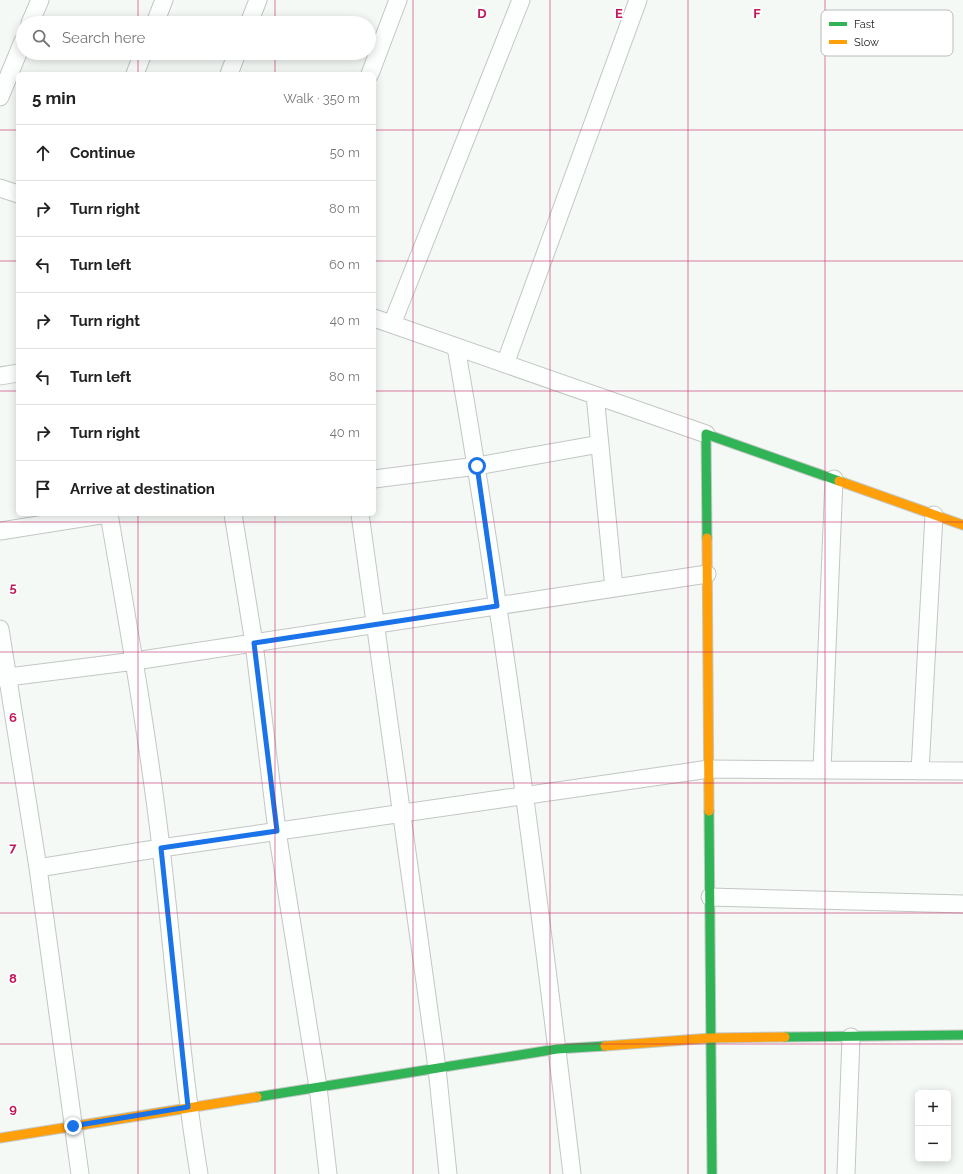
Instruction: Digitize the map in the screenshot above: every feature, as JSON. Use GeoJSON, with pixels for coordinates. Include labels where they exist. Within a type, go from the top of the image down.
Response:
{"type":"FeatureCollection","features":[{"type":"Feature","properties":{"kind":"street"},"geometry":{"type":"LineString","coordinates":[[33,16],[40,0]]}},
{"type":"Feature","properties":{"kind":"street"},"geometry":{"type":"LineString","coordinates":[[158,16],[164,0]]}},
{"type":"Feature","properties":{"kind":"street"},"geometry":{"type":"LineString","coordinates":[[252,16],[258,0]]}},
{"type":"Feature","properties":{"kind":"street"},"geometry":{"type":"LineString","coordinates":[[376,58],[398,0]]}},
{"type":"Feature","properties":{"kind":"street"},"geometry":{"type":"LineString","coordinates":[[392,324],[521,0]]}},
{"type":"Feature","properties":{"kind":"street"},"geometry":{"type":"LineString","coordinates":[[505,364],[638,0]]}},
{"type":"Feature","properties":{"kind":"street"},"geometry":{"type":"LineString","coordinates":[[0,97],[16,58]]}},
{"type":"Feature","properties":{"kind":"street"},"geometry":{"type":"LineString","coordinates":[[136,72],[140,60]]}},
{"type":"Feature","properties":{"kind":"street"},"geometry":{"type":"LineString","coordinates":[[230,72],[235,60]]}},
{"type":"Feature","properties":{"kind":"street"},"geometry":{"type":"LineString","coordinates":[[371,72],[375,60]]}},
{"type":"Feature","properties":{"kind":"street"},"geometry":{"type":"LineString","coordinates":[[0,188],[16,193]]}},
{"type":"Feature","properties":{"kind":"street"},"geometry":{"type":"LineString","coordinates":[[376,319],[963,525]]}},
{"type":"Feature","properties":{"kind":"street"},"geometry":{"type":"LineString","coordinates":[[456,347],[477,466],[524,796],[572,1174]]}},
{"type":"Feature","properties":{"kind":"street"},"geometry":{"type":"LineString","coordinates":[[0,376],[16,373]]}},
{"type":"Feature","properties":{"kind":"street"},"geometry":{"type":"LineString","coordinates":[[595,395],[614,588]]}},
{"type":"Feature","properties":{"kind":"street"},"geometry":{"type":"LineString","coordinates":[[706,434],[712,1174]]}},
{"type":"Feature","properties":{"kind":"street"},"geometry":{"type":"LineString","coordinates":[[376,479],[477,466],[600,444]]}},
{"type":"Feature","properties":{"kind":"street"},"geometry":{"type":"LineString","coordinates":[[822,770],[834,479]]}},
{"type":"Feature","properties":{"kind":"street"},"geometry":{"type":"LineString","coordinates":[[920,771],[934,515]]}},
{"type":"Feature","properties":{"kind":"street"},"geometry":{"type":"LineString","coordinates":[[0,531],[95,516]]}},
{"type":"Feature","properties":{"kind":"street"},"geometry":{"type":"LineString","coordinates":[[108,516],[135,661],[161,848],[188,1107],[199,1174]]}},
{"type":"Feature","properties":{"kind":"street"},"geometry":{"type":"LineString","coordinates":[[233,516],[254,643],[277,831],[318,1087],[328,1174]]}},
{"type":"Feature","properties":{"kind":"street"},"geometry":{"type":"LineString","coordinates":[[360,516],[437,1068],[448,1174]]}},
{"type":"Feature","properties":{"kind":"street"},"geometry":{"type":"LineString","coordinates":[[3,678],[135,661],[707,574]]}},
{"type":"Feature","properties":{"kind":"street"},"geometry":{"type":"LineString","coordinates":[[0,629],[3,678],[38,868],[80,1174]]}},
{"type":"Feature","properties":{"kind":"street"},"geometry":{"type":"LineString","coordinates":[[38,868],[161,848],[709,769],[963,771]]}},
{"type":"Feature","properties":{"kind":"street"},"geometry":{"type":"LineString","coordinates":[[710,897],[963,904]]}},
{"type":"Feature","properties":{"kind":"street"},"geometry":{"type":"LineString","coordinates":[[0,1138],[557,1049],[711,1038],[963,1036]]}},
{"type":"Feature","properties":{"kind":"street"},"geometry":{"type":"LineString","coordinates":[[846,1174],[851,1037]]}},
{"type":"Feature","properties":{"kind":"traffic: fast"},"geometry":{"type":"LineString","coordinates":[[707,538],[706,434],[839,481]]}},
{"type":"Feature","properties":{"kind":"traffic: fast"},"geometry":{"type":"LineString","coordinates":[[709,811],[712,1174]]}},
{"type":"Feature","properties":{"kind":"traffic: fast"},"geometry":{"type":"LineString","coordinates":[[785,1037],[963,1035]]}},
{"type":"Feature","properties":{"kind":"traffic: fast"},"geometry":{"type":"LineString","coordinates":[[257,1097],[557,1049],[605,1046]]}},
{"type":"Feature","properties":{"kind":"traffic: slow"},"geometry":{"type":"LineString","coordinates":[[839,481],[963,525]]}},
{"type":"Feature","properties":{"kind":"traffic: slow"},"geometry":{"type":"LineString","coordinates":[[707,538],[709,811]]}},
{"type":"Feature","properties":{"kind":"traffic: slow"},"geometry":{"type":"LineString","coordinates":[[605,1046],[711,1038],[785,1037]]}},
{"type":"Feature","properties":{"kind":"traffic: slow"},"geometry":{"type":"LineString","coordinates":[[0,1138],[257,1097]]}},
{"type":"Feature","properties":{"kind":"route"},"geometry":{"type":"LineString","coordinates":[[73,1126],[188,1107],[161,848],[277,831],[254,643],[497,606],[477,466]]}}]}
